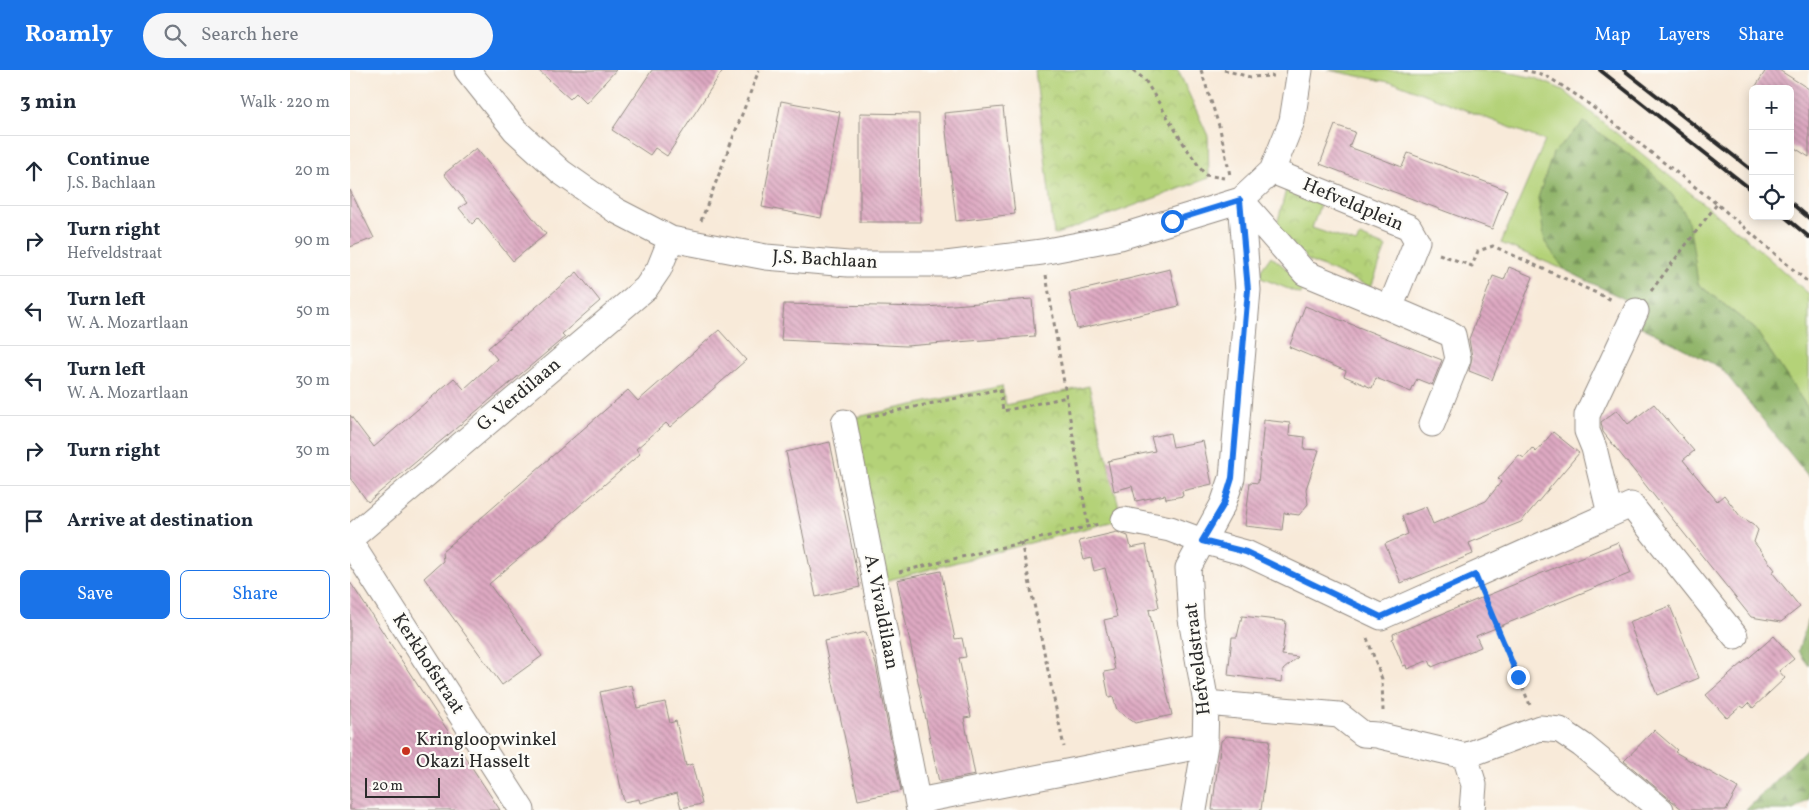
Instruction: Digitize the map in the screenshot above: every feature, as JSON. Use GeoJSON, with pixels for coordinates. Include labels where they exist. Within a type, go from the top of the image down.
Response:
{"type":"FeatureCollection","features":[{"type":"Feature","properties":{"kind":"street","name":"J.S. Bachlaan"},"geometry":{"type":"LineString","coordinates":[[467,70],[515,130],[562,172],[615,210],[682,241],[766,257],[848,264],[946,264],[1042,252],[1120,237],[1240,200]]}},
{"type":"Feature","properties":{"kind":"street"},"geometry":{"type":"LineString","coordinates":[[1300,70],[1292,121],[1272,171],[1240,200],[1305,273],[1453,335],[1458,360],[1432,424]]}},
{"type":"Feature","properties":{"kind":"street","name":"Hefveldplein"},"geometry":{"type":"LineString","coordinates":[[1272,171],[1409,227],[1417,241],[1390,308]]}},
{"type":"Feature","properties":{"kind":"street","name":"Hefveldstraat"},"geometry":{"type":"LineString","coordinates":[[1194,810],[1205,745],[1206,703],[1191,619],[1188,568],[1224,504],[1232,478],[1248,290],[1240,200]]}},
{"type":"Feature","properties":{"kind":"street","name":"G. Verdilaan"},"geometry":{"type":"LineString","coordinates":[[350,541],[646,288],[682,241]]}},
{"type":"Feature","properties":{"kind":"street"},"geometry":{"type":"LineString","coordinates":[[1610,514],[1596,456],[1587,431],[1587,415],[1636,310]]}},
{"type":"Feature","properties":{"kind":"street","name":"A. Vivaldilaan"},"geometry":{"type":"LineString","coordinates":[[844,422],[918,806],[1069,772],[1205,745]]}},
{"type":"Feature","properties":{"kind":"street"},"geometry":{"type":"LineString","coordinates":[[1124,520],[1170,530],[1202,541],[1246,552],[1381,617],[1631,505],[1735,636]]}},
{"type":"Feature","properties":{"kind":"street","name":"Kerkhofstraat"},"geometry":{"type":"LineString","coordinates":[[350,541],[522,810]]}},
{"type":"Feature","properties":{"kind":"street"},"geometry":{"type":"LineString","coordinates":[[1206,703],[1339,716],[1364,734],[1465,756],[1540,728],[1560,730],[1582,745],[1661,810]]}},
{"type":"Feature","properties":{"kind":"street"},"geometry":{"type":"LineString","coordinates":[[1465,756],[1474,786],[1472,810]]}},
{"type":"Feature","properties":{"kind":"path"},"geometry":{"type":"LineString","coordinates":[[682,241],[759,70]]}},
{"type":"Feature","properties":{"kind":"path"},"geometry":{"type":"LineString","coordinates":[[1133,70],[1145,80],[1185,146],[1206,175],[1232,180],[1220,129],[1200,70]]}},
{"type":"Feature","properties":{"kind":"path"},"geometry":{"type":"LineString","coordinates":[[1224,70],[1250,77],[1266,77],[1300,70]]}},
{"type":"Feature","properties":{"kind":"path"},"geometry":{"type":"LineString","coordinates":[[1523,70],[1545,75],[1581,98],[1717,204],[1809,283]]}},
{"type":"Feature","properties":{"kind":"path"},"geometry":{"type":"LineString","coordinates":[[1417,241],[1426,250],[1472,266],[1478,251],[1493,246],[1636,310],[1717,204]]}},
{"type":"Feature","properties":{"kind":"path"},"geometry":{"type":"LineString","coordinates":[[1042,252],[1088,526]]}},
{"type":"Feature","properties":{"kind":"path"},"geometry":{"type":"LineString","coordinates":[[844,422],[1000,389],[1003,411],[1067,397]]}},
{"type":"Feature","properties":{"kind":"path"},"geometry":{"type":"LineString","coordinates":[[874,578],[1088,526],[1124,520]]}},
{"type":"Feature","properties":{"kind":"path"},"geometry":{"type":"LineString","coordinates":[[1021,542],[1069,772]]}},
{"type":"Feature","properties":{"kind":"path"},"geometry":{"type":"LineString","coordinates":[[1475,575],[1540,728]]}},
{"type":"Feature","properties":{"kind":"path"},"geometry":{"type":"LineString","coordinates":[[1353,602],[1382,679],[1384,737]]}},
{"type":"Feature","properties":{"kind":"green space"},"geometry":{"type":"Polygon","coordinates":[[[1035,70],[1178,70],[1208,136],[1209,178],[1054,235],[1035,70]]]}},
{"type":"Feature","properties":{"kind":"green space"},"geometry":{"type":"Polygon","coordinates":[[[1328,70],[1503,71],[1535,78],[1563,90],[1746,238],[1809,294],[1809,410],[1755,329],[1698,284],[1693,256],[1662,184],[1633,157],[1584,122],[1545,242],[1565,270],[1501,243],[1545,141],[1399,84],[1328,70]]]}},
{"type":"Feature","properties":{"kind":"green space"},"geometry":{"type":"Polygon","coordinates":[[[1584,122],[1626,152],[1654,176],[1678,202],[1688,221],[1698,284],[1755,329],[1809,410],[1809,477],[1721,368],[1640,326],[1647,310],[1565,270],[1545,242],[1538,198],[1553,153],[1584,122]]]}},
{"type":"Feature","properties":{"kind":"green space"},"geometry":{"type":"Polygon","coordinates":[[[1287,186],[1322,199],[1312,228],[1356,243],[1360,236],[1386,247],[1371,287],[1309,261],[1276,228],[1287,186]]]}},
{"type":"Feature","properties":{"kind":"green space"},"geometry":{"type":"Polygon","coordinates":[[[1271,256],[1305,284],[1301,294],[1261,278],[1261,270],[1271,256]]]}},
{"type":"Feature","properties":{"kind":"green space"},"geometry":{"type":"Polygon","coordinates":[[[1002,386],[1006,405],[1089,386],[1122,519],[881,582],[852,418],[1002,386]]]}},
{"type":"Feature","properties":{"kind":"green space"},"geometry":{"type":"Polygon","coordinates":[[[1809,616],[1809,666],[1798,651],[1809,616]]]}},
{"type":"Feature","properties":{"kind":"green space"},"geometry":{"type":"Polygon","coordinates":[[[1809,746],[1809,799],[1794,810],[1746,810],[1809,746]]]}},
{"type":"Feature","properties":{"kind":"building"},"geometry":{"type":"Polygon","coordinates":[[[538,70],[616,70],[586,103],[576,93],[570,99],[538,70]]]}},
{"type":"Feature","properties":{"kind":"building"},"geometry":{"type":"Polygon","coordinates":[[[652,70],[723,70],[667,156],[655,148],[650,155],[612,130],[652,70]]]}},
{"type":"Feature","properties":{"kind":"building"},"geometry":{"type":"Polygon","coordinates":[[[1766,70],[1779,70],[1809,89],[1809,157],[1794,148],[1794,85],[1757,85],[1766,70]]]}},
{"type":"Feature","properties":{"kind":"building"},"geometry":{"type":"Polygon","coordinates":[[[781,101],[840,112],[821,218],[762,207],[781,101]]]}},
{"type":"Feature","properties":{"kind":"building"},"geometry":{"type":"Polygon","coordinates":[[[1003,107],[1015,214],[956,221],[944,113],[1003,107]]]}},
{"type":"Feature","properties":{"kind":"building"},"geometry":{"type":"Polygon","coordinates":[[[860,113],[919,114],[920,222],[860,222],[860,113]]]}},
{"type":"Feature","properties":{"kind":"building"},"geometry":{"type":"Polygon","coordinates":[[[1335,125],[1355,132],[1349,147],[1402,167],[1408,153],[1507,190],[1492,229],[1320,164],[1335,125]]]}},
{"type":"Feature","properties":{"kind":"building"},"geometry":{"type":"Polygon","coordinates":[[[476,148],[546,234],[513,261],[478,218],[472,224],[459,208],[467,203],[444,174],[476,148]]]}},
{"type":"Feature","properties":{"kind":"building"},"geometry":{"type":"Polygon","coordinates":[[[350,190],[374,238],[350,247],[350,190]]]}},
{"type":"Feature","properties":{"kind":"building"},"geometry":{"type":"Polygon","coordinates":[[[1509,267],[1533,277],[1492,380],[1469,371],[1472,357],[1469,339],[1493,276],[1504,280],[1509,267]]]}},
{"type":"Feature","properties":{"kind":"building"},"geometry":{"type":"Polygon","coordinates":[[[1170,269],[1179,306],[1077,329],[1069,293],[1170,269]]]}},
{"type":"Feature","properties":{"kind":"building"},"geometry":{"type":"Polygon","coordinates":[[[577,272],[600,301],[562,334],[565,337],[368,502],[350,478],[350,415],[374,447],[454,378],[464,389],[497,359],[488,348],[577,272]]]}},
{"type":"Feature","properties":{"kind":"building"},"geometry":{"type":"Polygon","coordinates":[[[1032,299],[1035,336],[906,346],[781,340],[784,304],[926,307],[1032,299]]]}},
{"type":"Feature","properties":{"kind":"building"},"geometry":{"type":"Polygon","coordinates":[[[1305,306],[1442,360],[1432,385],[1417,379],[1411,392],[1376,378],[1372,388],[1344,376],[1346,371],[1289,347],[1305,306]]]}},
{"type":"Feature","properties":{"kind":"building"},"geometry":{"type":"Polygon","coordinates":[[[719,330],[746,360],[670,427],[666,423],[636,449],[640,454],[489,584],[542,656],[502,685],[424,578],[443,561],[442,552],[628,390],[638,401],[719,330]]]}},
{"type":"Feature","properties":{"kind":"building"},"geometry":{"type":"Polygon","coordinates":[[[1654,404],[1694,451],[1683,460],[1717,501],[1724,495],[1740,516],[1753,524],[1758,530],[1754,542],[1775,570],[1772,572],[1800,607],[1781,622],[1751,617],[1603,432],[1601,422],[1617,410],[1628,424],[1654,404]]]}},
{"type":"Feature","properties":{"kind":"building"},"geometry":{"type":"Polygon","coordinates":[[[1264,420],[1290,423],[1289,435],[1305,437],[1304,449],[1319,450],[1306,489],[1308,504],[1299,515],[1284,513],[1282,530],[1245,526],[1250,482],[1258,483],[1264,420]]]}},
{"type":"Feature","properties":{"kind":"building"},"geometry":{"type":"Polygon","coordinates":[[[1553,432],[1579,453],[1521,522],[1469,543],[1473,554],[1401,583],[1385,544],[1408,534],[1402,516],[1426,507],[1433,524],[1486,501],[1501,482],[1498,479],[1519,455],[1524,458],[1532,448],[1536,452],[1553,432]]]}},
{"type":"Feature","properties":{"kind":"building"},"geometry":{"type":"Polygon","coordinates":[[[1170,433],[1173,447],[1203,441],[1212,484],[1182,491],[1183,496],[1166,499],[1165,495],[1136,501],[1132,486],[1114,491],[1108,461],[1155,451],[1151,437],[1170,433]]]}},
{"type":"Feature","properties":{"kind":"building"},"geometry":{"type":"Polygon","coordinates":[[[830,442],[860,587],[816,597],[786,452],[830,442]]]}},
{"type":"Feature","properties":{"kind":"building"},"geometry":{"type":"Polygon","coordinates":[[[1117,532],[1128,536],[1131,548],[1146,545],[1159,607],[1149,610],[1172,715],[1135,723],[1117,710],[1113,697],[1109,698],[1104,672],[1115,670],[1104,620],[1117,617],[1105,568],[1094,571],[1091,558],[1084,560],[1079,541],[1117,532]]]}},
{"type":"Feature","properties":{"kind":"building"},"geometry":{"type":"Polygon","coordinates":[[[1618,542],[1631,573],[1476,636],[1481,647],[1432,667],[1429,660],[1407,669],[1406,665],[1403,666],[1392,639],[1394,638],[1393,634],[1618,542]]]}},
{"type":"Feature","properties":{"kind":"building"},"geometry":{"type":"Polygon","coordinates":[[[941,571],[955,639],[962,638],[966,657],[959,658],[971,717],[964,718],[975,775],[939,782],[897,580],[941,571]]]}},
{"type":"Feature","properties":{"kind":"building"},"geometry":{"type":"Polygon","coordinates":[[[350,582],[415,681],[500,810],[350,810],[350,582]]]}},
{"type":"Feature","properties":{"kind":"building"},"geometry":{"type":"Polygon","coordinates":[[[1670,606],[1699,678],[1657,695],[1629,622],[1670,606]]]}},
{"type":"Feature","properties":{"kind":"building"},"geometry":{"type":"Polygon","coordinates":[[[1242,616],[1286,621],[1282,655],[1298,657],[1283,670],[1282,682],[1228,675],[1232,637],[1237,637],[1242,616]]]}},
{"type":"Feature","properties":{"kind":"building"},"geometry":{"type":"Polygon","coordinates":[[[866,632],[876,665],[901,791],[858,800],[824,641],[866,632]]]}},
{"type":"Feature","properties":{"kind":"building"},"geometry":{"type":"Polygon","coordinates":[[[1774,636],[1794,659],[1779,671],[1785,678],[1753,708],[1749,703],[1744,708],[1741,706],[1727,718],[1706,695],[1774,636]]]}},
{"type":"Feature","properties":{"kind":"building"},"geometry":{"type":"Polygon","coordinates":[[[632,685],[637,708],[665,702],[670,723],[676,721],[686,766],[692,764],[702,804],[681,808],[677,793],[640,803],[639,799],[624,802],[600,692],[632,685]]]}},
{"type":"Feature","properties":{"kind":"building"},"geometry":{"type":"Polygon","coordinates":[[[1654,730],[1677,750],[1675,752],[1738,788],[1726,810],[1683,810],[1624,761],[1654,730]]]}},
{"type":"Feature","properties":{"kind":"building"},"geometry":{"type":"Polygon","coordinates":[[[1227,736],[1270,740],[1261,810],[1212,810],[1221,741],[1227,736]]]}},
{"type":"Feature","properties":{"kind":"railway"},"geometry":{"type":"LineString","coordinates":[[1600,70],[1749,188]]}},
{"type":"Feature","properties":{"kind":"railway"},"geometry":{"type":"LineString","coordinates":[[1624,70],[1749,168]]}},
{"type":"Feature","properties":{"kind":"railway"},"geometry":{"type":"LineString","coordinates":[[1794,205],[1809,218]]}},
{"type":"Feature","properties":{"kind":"railway"},"geometry":{"type":"LineString","coordinates":[[1789,220],[1809,237]]}},
{"type":"Feature","properties":{"kind":"place","name":"Kringloopwinkel Okazi Hasselt"},"geometry":{"type":"Point","coordinates":[406,751]}},
{"type":"Feature","properties":{"kind":"route"},"geometry":{"type":"LineString","coordinates":[[1172,221],[1240,200],[1248,290],[1232,478],[1224,504],[1202,541],[1246,552],[1381,617],[1475,575],[1518,677]]}}]}
